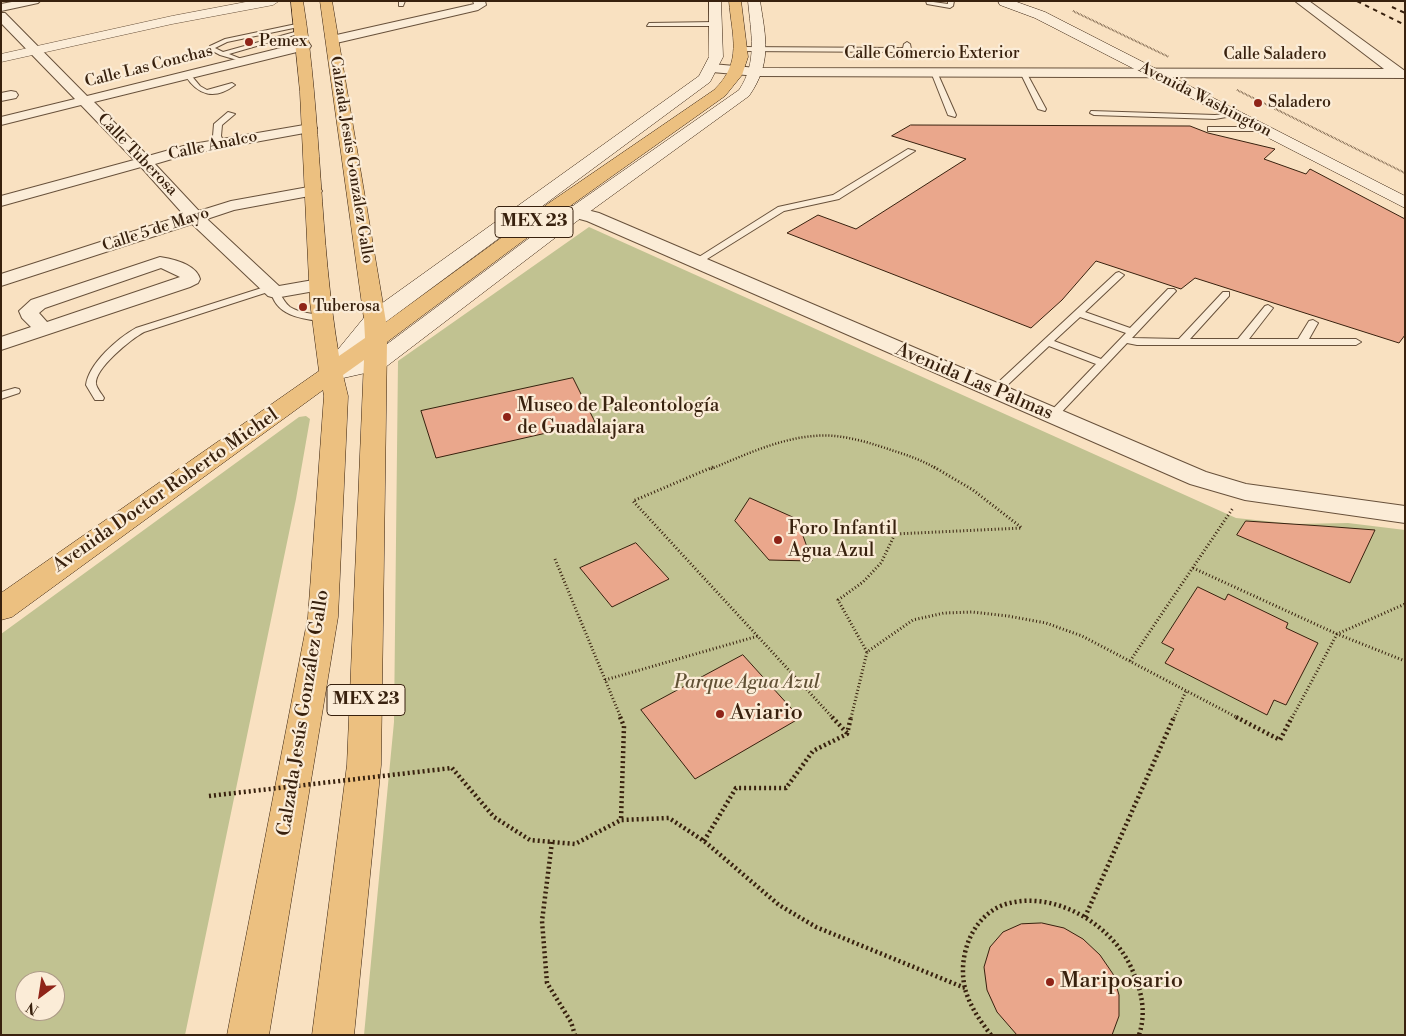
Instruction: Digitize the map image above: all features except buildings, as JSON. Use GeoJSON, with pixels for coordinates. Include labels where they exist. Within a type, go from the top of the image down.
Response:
{"type":"FeatureCollection","features":[{"type":"Feature","properties":{"kind":"main road"},"geometry":{"type":"LineString","coordinates":[[1,58],[172,20],[273,1]]}},
{"type":"Feature","properties":{"kind":"main road","name":"Calzada Jesús González Gallo"},"geometry":{"type":"LineString","coordinates":[[248,1035],[323,617],[336,396],[330,374],[322,318],[303,34],[297,1]]}},
{"type":"Feature","properties":{"kind":"main road","name":"Calzada Jesús González Gallo"},"geometry":{"type":"LineString","coordinates":[[326,1],[376,341],[364,766],[333,1035]]}},
{"type":"Feature","properties":{"kind":"main road","name":"Avenida Doctor Roberto Michel"},"geometry":{"type":"LineString","coordinates":[[330,374],[376,341],[577,212],[724,99],[744,93],[753,82],[757,72],[759,49],[754,1]]}},
{"type":"Feature","properties":{"kind":"main road"},"geometry":{"type":"LineString","coordinates":[[998,2],[1022,1]]}},
{"type":"Feature","properties":{"kind":"main road","name":"Avenida Washington"},"geometry":{"type":"LineString","coordinates":[[998,2],[1040,14],[1154,66],[1234,114],[1262,116]]}},
{"type":"Feature","properties":{"kind":"main road"},"geometry":{"type":"LineString","coordinates":[[735,5],[715,10],[714,54],[740,45],[757,26]]}},
{"type":"Feature","properties":{"kind":"main road","name":"Avenida Doctor Roberto Michel"},"geometry":{"type":"LineString","coordinates":[[724,99],[728,84],[740,65],[740,45],[735,5]]}},
{"type":"Feature","properties":{"kind":"main road","name":"Avenida Doctor Roberto Michel"},"geometry":{"type":"LineString","coordinates":[[376,341],[576,171],[705,79],[714,54]]}},
{"type":"Feature","properties":{"kind":"main road","name":"Avenida Washington"},"geometry":{"type":"LineString","coordinates":[[1154,66],[1183,72],[1262,116],[1405,203]]}},
{"type":"Feature","properties":{"kind":"main road"},"geometry":{"type":"LineString","coordinates":[[686,93],[724,99]]}},
{"type":"Feature","properties":{"kind":"main road"},"geometry":{"type":"LineString","coordinates":[[664,108],[700,116]]}},
{"type":"Feature","properties":{"kind":"main road","name":"Avenida Doctor Roberto Michel"},"geometry":{"type":"LineString","coordinates":[[1,609],[376,341],[556,207],[600,176],[700,116]]}},
{"type":"Feature","properties":{"kind":"main road"},"geometry":{"type":"LineString","coordinates":[[576,171],[600,176]]}},
{"type":"Feature","properties":{"kind":"street"},"geometry":{"type":"LineString","coordinates":[[1,8],[34,1]]}},
{"type":"Feature","properties":{"kind":"street"},"geometry":{"type":"LineString","coordinates":[[332,40],[474,8],[480,5],[479,1]]}},
{"type":"Feature","properties":{"kind":"street"},"geometry":{"type":"LineString","coordinates":[[1301,1],[1401,75]]}},
{"type":"Feature","properties":{"kind":"street","name":"Calle Tuberosa"},"geometry":{"type":"LineString","coordinates":[[1,16],[144,161],[195,217],[273,290]]}},
{"type":"Feature","properties":{"kind":"street","name":"Calle Las Conchas"},"geometry":{"type":"LineString","coordinates":[[2,121],[242,61],[303,34]]}},
{"type":"Feature","properties":{"kind":"street","name":"Calle Comercio Exterior"},"geometry":{"type":"LineString","coordinates":[[714,54],[737,71],[757,72],[1023,72],[1154,66]]}},
{"type":"Feature","properties":{"kind":"street","name":"Calle Saladero"},"geometry":{"type":"LineString","coordinates":[[1183,72],[1401,75]]}},
{"type":"Feature","properties":{"kind":"street","name":"Calle Analco"},"geometry":{"type":"LineString","coordinates":[[1,201],[144,161],[220,143],[310,128]]}},
{"type":"Feature","properties":{"kind":"street","name":"Calle 5 de Mayo"},"geometry":{"type":"LineString","coordinates":[[1,280],[230,206],[314,190]]}},
{"type":"Feature","properties":{"kind":"street","name":"Avenida Las Palmas"},"geometry":{"type":"LineString","coordinates":[[556,207],[577,212],[696,262],[1198,478],[1245,492],[1405,515]]}},
{"type":"Feature","properties":{"kind":"street"},"geometry":{"type":"LineString","coordinates":[[1,344],[184,283],[191,278],[190,275],[171,264],[160,262],[38,304],[32,307],[29,314],[43,329]]}},
{"type":"Feature","properties":{"kind":"street"},"geometry":{"type":"LineString","coordinates":[[273,290],[319,285]]}},
{"type":"Feature","properties":{"kind":"lane"},"geometry":{"type":"LineString","coordinates":[[929,1],[928,3],[950,6],[951,1]]}},
{"type":"Feature","properties":{"kind":"lane"},"geometry":{"type":"LineString","coordinates":[[649,25],[715,10]]}},
{"type":"Feature","properties":{"kind":"lane"},"geometry":{"type":"LineString","coordinates":[[222,54],[303,34]]}},
{"type":"Feature","properties":{"kind":"lane"},"geometry":{"type":"LineString","coordinates":[[242,61],[222,54],[212,49],[212,47],[225,41],[303,34]]}},
{"type":"Feature","properties":{"kind":"lane"},"geometry":{"type":"LineString","coordinates":[[740,45],[759,49],[904,50],[908,49],[907,44]]}},
{"type":"Feature","properties":{"kind":"lane"},"geometry":{"type":"LineString","coordinates":[[934,72],[952,115]]}},
{"type":"Feature","properties":{"kind":"lane"},"geometry":{"type":"LineString","coordinates":[[1023,72],[1042,109]]}},
{"type":"Feature","properties":{"kind":"lane"},"geometry":{"type":"LineString","coordinates":[[188,75],[198,90],[202,92],[217,91],[232,85]]}},
{"type":"Feature","properties":{"kind":"lane"},"geometry":{"type":"LineString","coordinates":[[1094,113],[1215,117],[1234,114]]}},
{"type":"Feature","properties":{"kind":"lane"},"geometry":{"type":"LineString","coordinates":[[220,143],[217,136],[218,124],[231,114]]}},
{"type":"Feature","properties":{"kind":"lane"},"geometry":{"type":"LineString","coordinates":[[1212,129],[1262,116]]}},
{"type":"Feature","properties":{"kind":"lane"},"geometry":{"type":"LineString","coordinates":[[696,262],[781,209],[836,197],[911,151]]}},
{"type":"Feature","properties":{"kind":"lane"},"geometry":{"type":"LineString","coordinates":[[995,391],[1119,275]]}},
{"type":"Feature","properties":{"kind":"lane"},"geometry":{"type":"LineString","coordinates":[[99,398],[91,385],[92,378],[116,346],[127,337],[140,330],[273,290]]}},
{"type":"Feature","properties":{"kind":"lane","name":"Calle Tuberosa"},"geometry":{"type":"LineString","coordinates":[[273,290],[283,307],[291,312],[322,318]]}},
{"type":"Feature","properties":{"kind":"lane"},"geometry":{"type":"LineString","coordinates":[[1052,416],[1171,291]]}},
{"type":"Feature","properties":{"kind":"lane"},"geometry":{"type":"LineString","coordinates":[[1182,342],[1226,294]]}},
{"type":"Feature","properties":{"kind":"lane"},"geometry":{"type":"LineString","coordinates":[[1241,342],[1268,308]]}},
{"type":"Feature","properties":{"kind":"lane"},"geometry":{"type":"LineString","coordinates":[[1079,313],[1129,336],[1137,342],[1356,342]]}},
{"type":"Feature","properties":{"kind":"lane"},"geometry":{"type":"LineString","coordinates":[[1301,342],[1313,323]]}},
{"type":"Feature","properties":{"kind":"lane"},"geometry":{"type":"LineString","coordinates":[[1048,342],[1103,363]]}},
{"type":"Feature","properties":{"kind":"lane"},"geometry":{"type":"LineString","coordinates":[[1,396],[15,390]]}},
{"type":"Feature","properties":{"kind":"path"},"geometry":{"type":"LineString","coordinates":[[847,734],[633,501],[755,450],[802,438],[835,436],[877,444],[922,460],[973,490],[1022,528],[895,534],[880,563],[863,582],[838,600],[867,652]]}},
{"type":"Feature","properties":{"kind":"path"},"geometry":{"type":"LineString","coordinates":[[1130,661],[1245,492]]}},
{"type":"Feature","properties":{"kind":"path"},"geometry":{"type":"LineString","coordinates":[[556,560],[624,726],[621,820]]}},
{"type":"Feature","properties":{"kind":"path"},"geometry":{"type":"LineString","coordinates":[[1193,568],[1337,634],[1405,661]]}},
{"type":"Feature","properties":{"kind":"path"},"geometry":{"type":"LineString","coordinates":[[704,841],[736,788],[786,788],[813,752],[847,734],[867,652],[913,620],[944,613],[972,612],[1046,623],[1082,636],[1280,740],[1337,634],[1405,604]]}},
{"type":"Feature","properties":{"kind":"path"},"geometry":{"type":"LineString","coordinates":[[605,680],[758,636]]}},
{"type":"Feature","properties":{"kind":"path"},"geometry":{"type":"LineString","coordinates":[[1086,917],[1186,691]]}},
{"type":"Feature","properties":{"kind":"path"},"geometry":{"type":"LineString","coordinates":[[209,796],[452,768],[494,817],[530,840],[574,844],[621,820],[669,818],[704,841],[779,904],[816,927],[965,988]]}},
{"type":"Feature","properties":{"kind":"path"},"geometry":{"type":"LineString","coordinates":[[552,842],[542,921],[547,984],[571,1022],[575,1035]]}},
{"type":"Feature","properties":{"kind":"path"},"geometry":{"type":"LineString","coordinates":[[991,1035],[977,1017],[965,988],[963,960],[970,936],[985,916],[1006,905],[1031,901],[1058,905],[1086,917],[1111,937],[1131,965],[1142,995],[1142,1025],[1139,1035]]}},
{"type":"Feature","properties":{"kind":"green space","name":"Parque Agua Azul"},"geometry":{"type":"Polygon","coordinates":[[[589,227],[1236,518],[1294,524],[1348,523],[1405,530],[1405,1035],[364,1035],[394,722],[398,361],[589,227]]]}},
{"type":"Feature","properties":{"kind":"green space"},"geometry":{"type":"Polygon","coordinates":[[[306,416],[310,419],[296,499],[185,1035],[1,1035],[1,634],[299,417],[306,416]]]}},
{"type":"Feature","properties":{"kind":"railway"},"geometry":{"type":"LineString","coordinates":[[1357,1],[1405,25]]}},
{"type":"Feature","properties":{"kind":"railway"},"geometry":{"type":"LineString","coordinates":[[1392,7],[1405,13]]}},
{"type":"Feature","properties":{"kind":"place","name":"Pemex"},"geometry":{"type":"Point","coordinates":[249,42]}},
{"type":"Feature","properties":{"kind":"place","name":"Saladero"},"geometry":{"type":"Point","coordinates":[1258,103]}},
{"type":"Feature","properties":{"kind":"place","name":"Tuberosa"},"geometry":{"type":"Point","coordinates":[303,307]}},
{"type":"Feature","properties":{"kind":"place","name":"Museo de Paleontología de Guadalajara"},"geometry":{"type":"Point","coordinates":[507,417]}},
{"type":"Feature","properties":{"kind":"place","name":"Foro Infantil Agua Azul"},"geometry":{"type":"Point","coordinates":[778,540]}},
{"type":"Feature","properties":{"kind":"place","name":"Aviario"},"geometry":{"type":"Point","coordinates":[720,714]}},
{"type":"Feature","properties":{"kind":"place","name":"Mariposario"},"geometry":{"type":"Point","coordinates":[1050,982]}}]}
